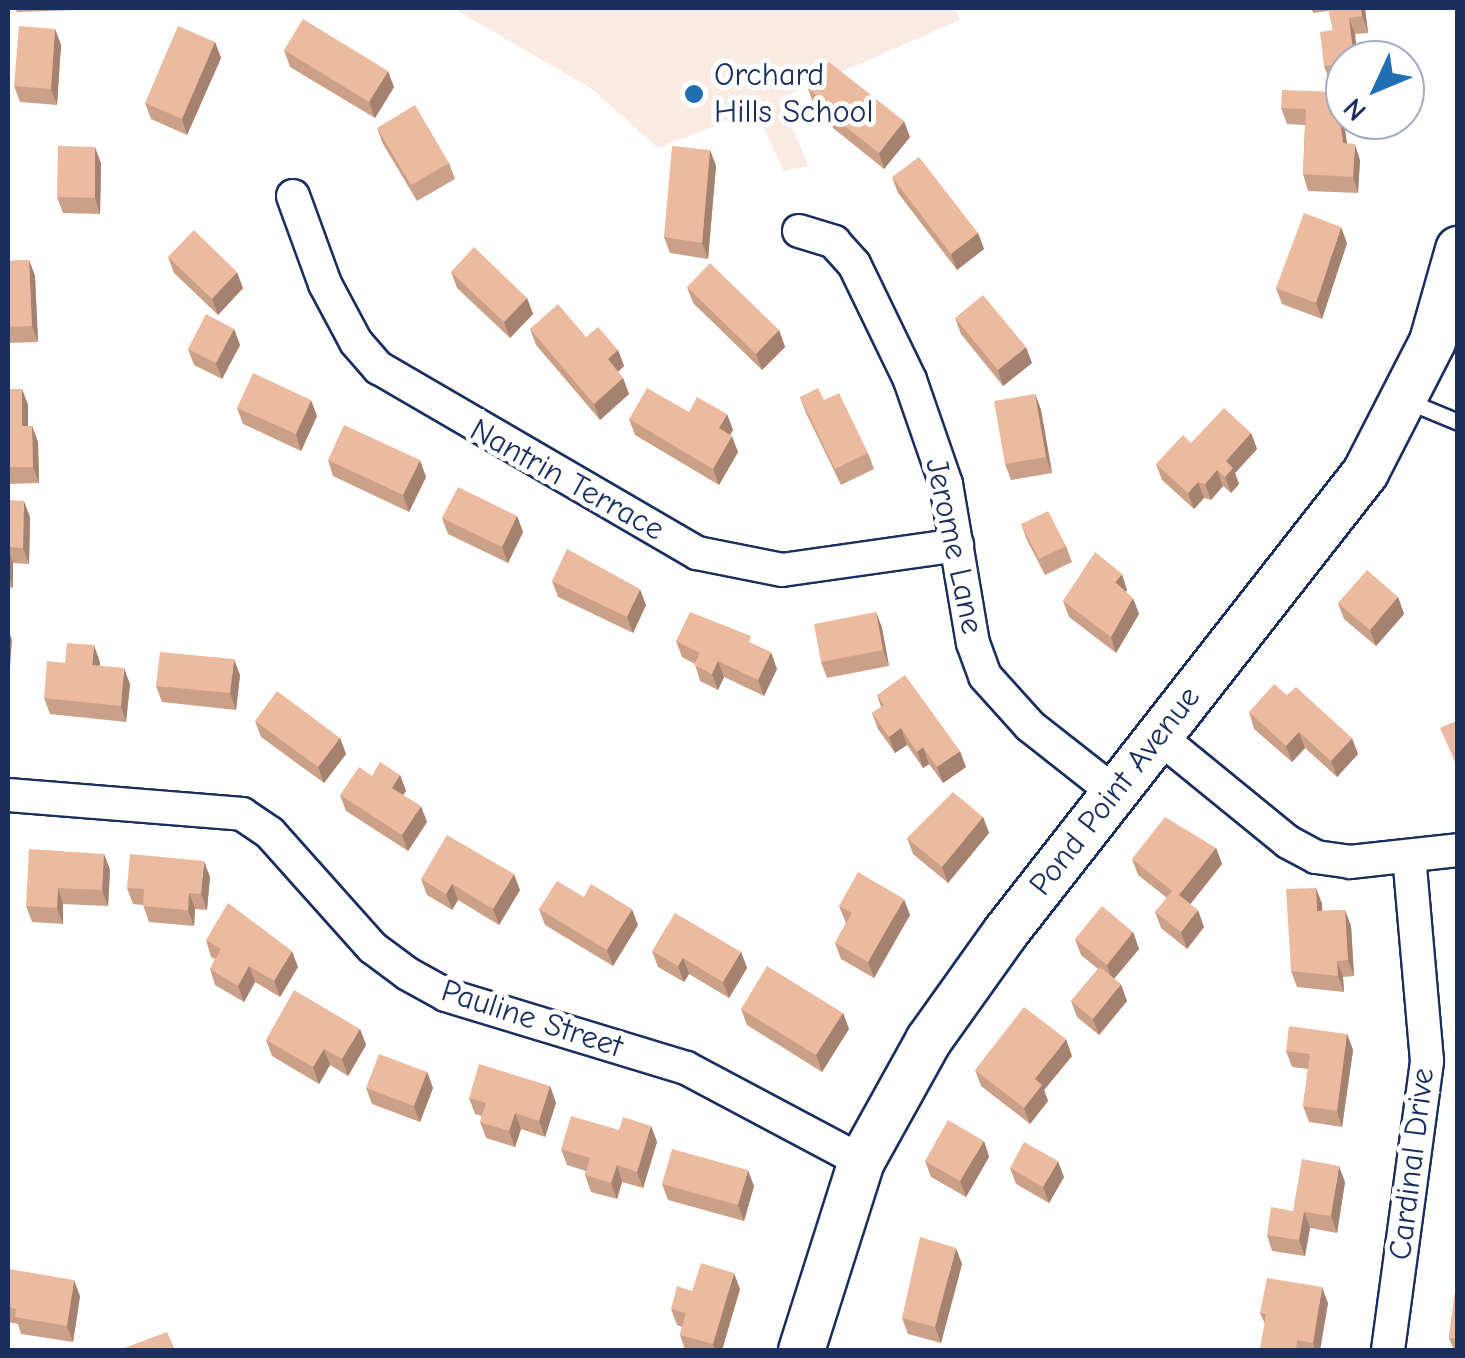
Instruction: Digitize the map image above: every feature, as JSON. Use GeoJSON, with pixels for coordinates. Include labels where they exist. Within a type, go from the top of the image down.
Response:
{"type":"FeatureCollection","features":[{"type":"Feature","properties":{"kind":"main road","name":"Pond Point Avenue"},"geometry":{"type":"LineString","coordinates":[[801,1350],[861,1160],[970,980],[1365,472],[1432,341],[1458,250]]}},
{"type":"Feature","properties":{"kind":"street","name":"Nantrin Terrace"},"geometry":{"type":"LineString","coordinates":[[293,196],[325,284],[378,368],[697,553],[782,570],[957,545]]}},
{"type":"Feature","properties":{"kind":"street","name":"Jerome Lane"},"geometry":{"type":"LineString","coordinates":[[798,232],[822,236],[844,251],[884,321],[946,484],[972,642],[985,676],[1030,726],[1114,792]]}},
{"type":"Feature","properties":{"kind":"street"},"geometry":{"type":"LineString","coordinates":[[1158,736],[1301,851],[1350,862],[1458,850]]}},
{"type":"Feature","properties":{"kind":"street","name":"Pauline Street"},"geometry":{"type":"LineString","coordinates":[[8,795],[242,814],[270,833],[373,948],[446,995],[686,1068],[861,1160]]}},
{"type":"Feature","properties":{"kind":"street","name":"Cardinal Drive"},"geometry":{"type":"LineString","coordinates":[[1388,1350],[1427,1061],[1409,857]]}},
{"type":"Feature","properties":{"kind":"lane"},"geometry":{"type":"LineString","coordinates":[[1405,400],[1458,422]]}},
{"type":"Feature","properties":{"kind":"shaded area","name":"Orchard Hills School"},"geometry":{"type":"Polygon","coordinates":[[[453,8],[955,8],[960,20],[779,99],[809,166],[784,171],[755,110],[658,148],[592,89],[453,8]]]}},
{"type":"Feature","properties":{"kind":"building"},"geometry":{"type":"Polygon","coordinates":[[[1328,8],[1361,8],[1362,16],[1349,18],[1352,40],[1325,40],[1324,66],[1320,32],[1333,30],[1328,8]]]}},
{"type":"Feature","properties":{"kind":"building"},"geometry":{"type":"Polygon","coordinates":[[[303,19],[388,71],[369,102],[284,50],[303,19]]]}},
{"type":"Feature","properties":{"kind":"building"},"geometry":{"type":"Polygon","coordinates":[[[19,26],[55,29],[51,89],[14,86],[19,26]]]}},
{"type":"Feature","properties":{"kind":"building"},"geometry":{"type":"Polygon","coordinates":[[[178,26],[215,42],[182,119],[145,103],[178,26]]]}},
{"type":"Feature","properties":{"kind":"building"},"geometry":{"type":"Polygon","coordinates":[[[829,62],[904,121],[879,153],[827,112],[831,107],[808,89],[829,62]]]}},
{"type":"Feature","properties":{"kind":"building"},"geometry":{"type":"Polygon","coordinates":[[[1282,90],[1325,92],[1325,140],[1355,144],[1353,177],[1303,174],[1306,109],[1281,108],[1282,90]]]}},
{"type":"Feature","properties":{"kind":"building"},"geometry":{"type":"Polygon","coordinates":[[[415,105],[449,163],[411,185],[377,128],[415,105]]]}},
{"type":"Feature","properties":{"kind":"building"},"geometry":{"type":"Polygon","coordinates":[[[58,146],[95,147],[95,198],[57,197],[58,146]]]}},
{"type":"Feature","properties":{"kind":"building"},"geometry":{"type":"Polygon","coordinates":[[[672,146],[710,150],[702,243],[664,237],[672,146]]]}},
{"type":"Feature","properties":{"kind":"building"},"geometry":{"type":"Polygon","coordinates":[[[919,157],[978,233],[951,254],[892,177],[919,157]]]}},
{"type":"Feature","properties":{"kind":"building"},"geometry":{"type":"Polygon","coordinates":[[[1304,213],[1341,227],[1316,303],[1276,288],[1304,213]]]}},
{"type":"Feature","properties":{"kind":"building"},"geometry":{"type":"Polygon","coordinates":[[[194,230],[237,272],[212,299],[168,257],[194,230]]]}},
{"type":"Feature","properties":{"kind":"building"},"geometry":{"type":"Polygon","coordinates":[[[474,247],[527,298],[504,322],[451,272],[474,247]]]}},
{"type":"Feature","properties":{"kind":"building"},"geometry":{"type":"Polygon","coordinates":[[[29,260],[32,326],[8,327],[8,261],[29,260]]]}},
{"type":"Feature","properties":{"kind":"building"},"geometry":{"type":"Polygon","coordinates":[[[710,263],[779,330],[756,354],[687,287],[710,263]]]}},
{"type":"Feature","properties":{"kind":"building"},"geometry":{"type":"Polygon","coordinates":[[[983,295],[1026,347],[998,370],[955,318],[983,295]]]}},
{"type":"Feature","properties":{"kind":"building"},"geometry":{"type":"Polygon","coordinates":[[[558,304],[586,337],[598,327],[618,350],[608,359],[623,378],[594,404],[530,329],[558,304]]]}},
{"type":"Feature","properties":{"kind":"building"},"geometry":{"type":"Polygon","coordinates":[[[206,314],[234,329],[216,363],[188,349],[206,314]]]}},
{"type":"Feature","properties":{"kind":"building"},"geometry":{"type":"Polygon","coordinates":[[[253,373],[311,400],[296,434],[237,408],[253,373]]]}},
{"type":"Feature","properties":{"kind":"building"},"geometry":{"type":"Polygon","coordinates":[[[647,388],[689,412],[697,397],[727,414],[719,428],[732,436],[713,469],[629,419],[647,388]]]}},
{"type":"Feature","properties":{"kind":"building"},"geometry":{"type":"Polygon","coordinates":[[[818,388],[824,400],[839,393],[868,453],[835,469],[800,397],[818,388]]]}},
{"type":"Feature","properties":{"kind":"building"},"geometry":{"type":"Polygon","coordinates":[[[8,389],[22,389],[22,426],[32,426],[33,467],[8,467],[8,389]]]}},
{"type":"Feature","properties":{"kind":"building"},"geometry":{"type":"Polygon","coordinates":[[[1035,394],[1046,457],[1005,464],[994,401],[1035,394]]]}},
{"type":"Feature","properties":{"kind":"building"},"geometry":{"type":"Polygon","coordinates":[[[1224,408],[1251,433],[1226,461],[1233,468],[1225,477],[1217,470],[1205,484],[1198,482],[1188,493],[1156,464],[1183,435],[1191,443],[1224,408]]]}},
{"type":"Feature","properties":{"kind":"building"},"geometry":{"type":"Polygon","coordinates":[[[344,425],[420,460],[403,495],[328,460],[344,425]]]}},
{"type":"Feature","properties":{"kind":"building"},"geometry":{"type":"Polygon","coordinates":[[[458,487],[517,516],[502,547],[442,518],[458,487]]]}},
{"type":"Feature","properties":{"kind":"building"},"geometry":{"type":"Polygon","coordinates":[[[8,500],[24,501],[23,548],[8,547],[8,500]]]}},
{"type":"Feature","properties":{"kind":"building"},"geometry":{"type":"Polygon","coordinates":[[[1048,511],[1066,546],[1039,559],[1021,524],[1048,511]]]}},
{"type":"Feature","properties":{"kind":"building"},"geometry":{"type":"Polygon","coordinates":[[[567,549],[640,589],[627,617],[552,581],[567,549]]]}},
{"type":"Feature","properties":{"kind":"building"},"geometry":{"type":"Polygon","coordinates":[[[1095,552],[1122,574],[1115,582],[1133,598],[1111,637],[1063,601],[1095,552]]]}},
{"type":"Feature","properties":{"kind":"building"},"geometry":{"type":"Polygon","coordinates":[[[1367,570],[1398,597],[1370,630],[1338,603],[1367,570]]]}},
{"type":"Feature","properties":{"kind":"building"},"geometry":{"type":"Polygon","coordinates":[[[690,612],[751,636],[749,642],[771,652],[758,680],[718,661],[712,674],[694,665],[700,653],[676,641],[690,612]]]}},
{"type":"Feature","properties":{"kind":"building"},"geometry":{"type":"Polygon","coordinates":[[[876,612],[883,650],[821,662],[814,624],[876,612]]]}},
{"type":"Feature","properties":{"kind":"building"},"geometry":{"type":"Polygon","coordinates":[[[67,643],[94,645],[92,665],[124,668],[121,706],[44,698],[47,661],[65,663],[67,643]]]}},
{"type":"Feature","properties":{"kind":"building"},"geometry":{"type":"Polygon","coordinates":[[[160,652],[234,659],[230,693],[156,686],[160,652]]]}},
{"type":"Feature","properties":{"kind":"building"},"geometry":{"type":"Polygon","coordinates":[[[905,675],[960,751],[937,767],[923,747],[917,752],[901,728],[889,737],[872,713],[884,705],[877,695],[905,675]]]}},
{"type":"Feature","properties":{"kind":"building"},"geometry":{"type":"Polygon","coordinates":[[[1274,684],[1287,695],[1296,687],[1352,738],[1331,761],[1299,732],[1286,746],[1249,712],[1274,684]]]}},
{"type":"Feature","properties":{"kind":"building"},"geometry":{"type":"Polygon","coordinates":[[[277,691],[340,738],[318,767],[255,721],[277,691]]]}},
{"type":"Feature","properties":{"kind":"building"},"geometry":{"type":"Polygon","coordinates":[[[1458,720],[1458,761],[1455,762],[1440,728],[1458,720]]]}},
{"type":"Feature","properties":{"kind":"building"},"geometry":{"type":"Polygon","coordinates":[[[380,762],[400,775],[392,788],[421,806],[402,835],[340,795],[359,767],[372,776],[380,762]]]}},
{"type":"Feature","properties":{"kind":"building"},"geometry":{"type":"Polygon","coordinates":[[[953,792],[983,817],[942,867],[907,838],[953,792]]]}},
{"type":"Feature","properties":{"kind":"building"},"geometry":{"type":"Polygon","coordinates":[[[1165,817],[1216,848],[1179,895],[1198,910],[1181,932],[1155,912],[1172,891],[1132,859],[1165,817]]]}},
{"type":"Feature","properties":{"kind":"building"},"geometry":{"type":"Polygon","coordinates":[[[447,835],[514,874],[493,909],[452,884],[446,894],[421,879],[447,835]]]}},
{"type":"Feature","properties":{"kind":"building"},"geometry":{"type":"Polygon","coordinates":[[[29,849],[104,854],[102,890],[58,888],[57,908],[26,906],[29,849]]]}},
{"type":"Feature","properties":{"kind":"building"},"geometry":{"type":"Polygon","coordinates":[[[130,854],[204,861],[201,894],[189,893],[188,910],[143,906],[144,889],[127,888],[130,854]]]}},
{"type":"Feature","properties":{"kind":"building"},"geometry":{"type":"Polygon","coordinates":[[[858,872],[904,899],[868,962],[835,943],[852,913],[839,906],[858,872]]]}},
{"type":"Feature","properties":{"kind":"building"},"geometry":{"type":"Polygon","coordinates":[[[557,881],[584,897],[591,884],[632,909],[607,950],[539,909],[557,881]]]}},
{"type":"Feature","properties":{"kind":"building"},"geometry":{"type":"Polygon","coordinates":[[[1316,888],[1317,911],[1345,910],[1348,960],[1337,961],[1338,976],[1291,971],[1286,889],[1316,888]]]}},
{"type":"Feature","properties":{"kind":"building"},"geometry":{"type":"Polygon","coordinates":[[[228,903],[292,951],[274,981],[249,966],[238,986],[210,969],[221,949],[206,940],[228,903]]]}},
{"type":"Feature","properties":{"kind":"building"},"geometry":{"type":"Polygon","coordinates":[[[1102,906],[1133,932],[1107,965],[1075,939],[1102,906]]]}},
{"type":"Feature","properties":{"kind":"building"},"geometry":{"type":"Polygon","coordinates":[[[675,913],[741,952],[723,982],[683,958],[678,966],[652,951],[675,913]]]}},
{"type":"Feature","properties":{"kind":"building"},"geometry":{"type":"Polygon","coordinates":[[[767,966],[843,1013],[816,1055],[741,1009],[767,966]]]}},
{"type":"Feature","properties":{"kind":"building"},"geometry":{"type":"Polygon","coordinates":[[[1100,967],[1121,984],[1093,1019],[1071,1001],[1100,967]]]}},
{"type":"Feature","properties":{"kind":"building"},"geometry":{"type":"Polygon","coordinates":[[[294,990],[360,1029],[342,1059],[324,1049],[313,1067],[266,1040],[294,990]]]}},
{"type":"Feature","properties":{"kind":"building"},"geometry":{"type":"Polygon","coordinates":[[[1024,1007],[1066,1039],[1035,1079],[1042,1085],[1024,1108],[975,1070],[1024,1007]]]}},
{"type":"Feature","properties":{"kind":"building"},"geometry":{"type":"Polygon","coordinates":[[[1289,1026],[1347,1034],[1337,1111],[1303,1106],[1310,1054],[1286,1051],[1289,1026]]]}},
{"type":"Feature","properties":{"kind":"building"},"geometry":{"type":"Polygon","coordinates":[[[379,1054],[427,1072],[414,1106],[366,1088],[379,1054]]]}},
{"type":"Feature","properties":{"kind":"building"},"geometry":{"type":"Polygon","coordinates":[[[479,1064],[550,1086],[539,1121],[515,1113],[509,1131],[480,1122],[486,1103],[469,1098],[479,1064]]]}},
{"type":"Feature","properties":{"kind":"building"},"geometry":{"type":"Polygon","coordinates":[[[571,1116],[619,1130],[623,1117],[651,1126],[637,1172],[617,1165],[611,1183],[585,1175],[590,1158],[561,1149],[571,1116]]]}},
{"type":"Feature","properties":{"kind":"building"},"geometry":{"type":"Polygon","coordinates":[[[948,1120],[984,1141],[960,1181],[925,1161],[948,1120]]]}},
{"type":"Feature","properties":{"kind":"building"},"geometry":{"type":"Polygon","coordinates":[[[1024,1142],[1058,1161],[1043,1187],[1010,1168],[1024,1142]]]}},
{"type":"Feature","properties":{"kind":"building"},"geometry":{"type":"Polygon","coordinates":[[[672,1149],[748,1170],[738,1205],[662,1184],[672,1149]]]}},
{"type":"Feature","properties":{"kind":"building"},"geometry":{"type":"Polygon","coordinates":[[[1302,1159],[1339,1166],[1331,1216],[1304,1212],[1299,1240],[1267,1235],[1271,1207],[1293,1211],[1302,1159]]]}},
{"type":"Feature","properties":{"kind":"building"},"geometry":{"type":"Polygon","coordinates":[[[920,1237],[956,1248],[935,1327],[902,1318],[920,1237]]]}},
{"type":"Feature","properties":{"kind":"building"},"geometry":{"type":"Polygon","coordinates":[[[701,1263],[734,1273],[713,1344],[680,1335],[686,1313],[671,1309],[677,1286],[692,1291],[701,1263]]]}},
{"type":"Feature","properties":{"kind":"building"},"geometry":{"type":"Polygon","coordinates":[[[9,1269],[74,1280],[67,1326],[15,1317],[16,1309],[8,1307],[9,1269]]]}},
{"type":"Feature","properties":{"kind":"building"},"geometry":{"type":"Polygon","coordinates":[[[1458,1269],[1458,1339],[1449,1338],[1458,1269]]]}},
{"type":"Feature","properties":{"kind":"building"},"geometry":{"type":"Polygon","coordinates":[[[1267,1278],[1322,1287],[1313,1343],[1297,1340],[1296,1350],[1260,1350],[1266,1314],[1260,1313],[1267,1278]]]}},
{"type":"Feature","properties":{"kind":"building"},"geometry":{"type":"Polygon","coordinates":[[[167,1332],[175,1350],[119,1350],[167,1332]]]}},
{"type":"Feature","properties":{"kind":"place","name":"Orchard Hills School"},"geometry":{"type":"Point","coordinates":[694,94]}}]}
